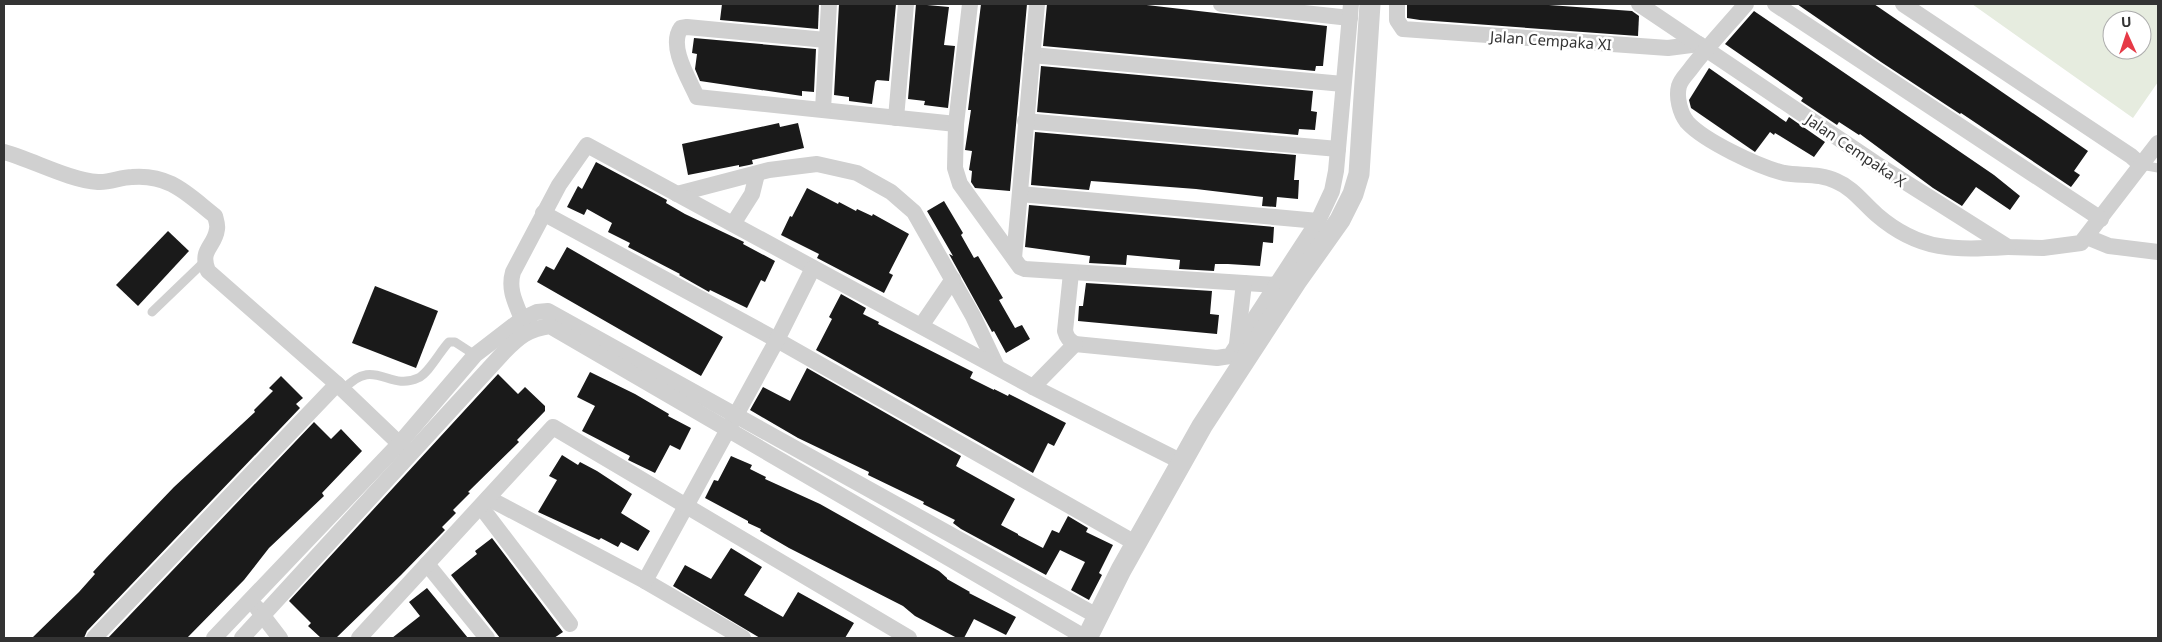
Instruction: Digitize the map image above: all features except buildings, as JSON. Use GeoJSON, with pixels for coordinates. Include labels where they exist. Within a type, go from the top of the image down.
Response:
{"type":"FeatureCollection","features":[{"type":"Feature","properties":{"kind":"street"},"geometry":{"type":"LineString","coordinates":[[823,109],[829,4]]}},
{"type":"Feature","properties":{"kind":"street"},"geometry":{"type":"LineString","coordinates":[[896,118],[906,4]]}},
{"type":"Feature","properties":{"kind":"street"},"geometry":{"type":"LineString","coordinates":[[970,4],[956,124],[955,168],[960,184],[1020,267],[1027,270],[1277,285]]}},
{"type":"Feature","properties":{"kind":"street"},"geometry":{"type":"LineString","coordinates":[[1014,258],[1037,4]]}},
{"type":"Feature","properties":{"kind":"street"},"geometry":{"type":"LineString","coordinates":[[238,614],[250,635],[262,616],[405,449],[476,355],[522,319],[537,312],[548,311],[1086,638],[1182,462],[1266,315],[1277,285],[1318,221],[1334,183],[1350,11],[1221,4]]}},
{"type":"Feature","properties":{"kind":"street"},"geometry":{"type":"LineString","coordinates":[[1071,273],[1065,331],[1067,338],[1076,344],[1217,358],[1230,356],[1266,315],[1340,220],[1356,186],[1359,174],[1370,4]]}},
{"type":"Feature","properties":{"kind":"street","name":"Jalan Cempaka XI"},"geometry":{"type":"LineString","coordinates":[[1397,4],[1397,20],[1403,29],[1668,48],[1702,46]]}},
{"type":"Feature","properties":{"kind":"street","name":"Jalan Cempaka X"},"geometry":{"type":"LineString","coordinates":[[1639,4],[1874,163],[2008,247]]}},
{"type":"Feature","properties":{"kind":"street"},"geometry":{"type":"LineString","coordinates":[[1746,4],[1702,46],[1680,83],[1678,94],[1682,113],[1688,122],[1699,132],[1759,165],[1785,173],[1822,176],[1835,180],[1848,188],[1897,232],[1919,242],[1944,248],[1974,249],[2063,247],[2081,243],[2087,238],[2158,142]]}},
{"type":"Feature","properties":{"kind":"street"},"geometry":{"type":"LineString","coordinates":[[1775,4],[2101,219]]}},
{"type":"Feature","properties":{"kind":"street"},"geometry":{"type":"LineString","coordinates":[[1903,4],[2131,156],[2141,165]]}},
{"type":"Feature","properties":{"kind":"street"},"geometry":{"type":"LineString","coordinates":[[826,40],[687,27],[681,28],[676,38],[676,48],[697,97],[956,124]]}},
{"type":"Feature","properties":{"kind":"street"},"geometry":{"type":"LineString","coordinates":[[1032,55],[1343,84]]}},
{"type":"Feature","properties":{"kind":"street"},"geometry":{"type":"LineString","coordinates":[[1025,121],[1338,149]]}},
{"type":"Feature","properties":{"kind":"street"},"geometry":{"type":"LineString","coordinates":[[522,319],[511,295],[511,280],[559,184],[587,144],[1033,387],[1182,462]]}},
{"type":"Feature","properties":{"kind":"street"},"geometry":{"type":"LineString","coordinates":[[4,152],[69,174],[100,182],[125,177],[148,176],[166,180],[178,186],[215,216],[217,229],[204,255],[204,262],[208,271],[340,387],[405,449]]}},
{"type":"Feature","properties":{"kind":"street"},"geometry":{"type":"LineString","coordinates":[[677,194],[757,174],[817,164],[857,173],[891,192],[914,212],[973,316],[997,367]]}},
{"type":"Feature","properties":{"kind":"street"},"geometry":{"type":"LineString","coordinates":[[733,224],[752,194],[757,174]]}},
{"type":"Feature","properties":{"kind":"street"},"geometry":{"type":"LineString","coordinates":[[1334,183],[1356,186]]}},
{"type":"Feature","properties":{"kind":"street"},"geometry":{"type":"LineString","coordinates":[[1020,194],[1318,221]]}},
{"type":"Feature","properties":{"kind":"street"},"geometry":{"type":"LineString","coordinates":[[543,213],[778,340],[1137,544]]}},
{"type":"Feature","properties":{"kind":"street"},"geometry":{"type":"LineString","coordinates":[[2087,238],[2109,246],[2158,252]]}},
{"type":"Feature","properties":{"kind":"street"},"geometry":{"type":"LineString","coordinates":[[645,581],[778,340],[814,268]]}},
{"type":"Feature","properties":{"kind":"street"},"geometry":{"type":"LineString","coordinates":[[921,326],[953,280]]}},
{"type":"Feature","properties":{"kind":"street"},"geometry":{"type":"LineString","coordinates":[[1237,346],[1244,283]]}},
{"type":"Feature","properties":{"kind":"street"},"geometry":{"type":"LineString","coordinates":[[214,638],[516,340],[534,328],[550,326],[1098,616]]}},
{"type":"Feature","properties":{"kind":"street"},"geometry":{"type":"LineString","coordinates":[[1033,387],[1076,344]]}},
{"type":"Feature","properties":{"kind":"street"},"geometry":{"type":"LineString","coordinates":[[94,638],[340,387]]}},
{"type":"Feature","properties":{"kind":"street"},"geometry":{"type":"LineString","coordinates":[[367,635],[427,564],[553,428],[687,505],[906,637]]}},
{"type":"Feature","properties":{"kind":"street"},"geometry":{"type":"LineString","coordinates":[[485,502],[645,581],[743,638]]}},
{"type":"Feature","properties":{"kind":"street"},"geometry":{"type":"LineString","coordinates":[[485,502],[570,624]]}},
{"type":"Feature","properties":{"kind":"street"},"geometry":{"type":"LineString","coordinates":[[427,564],[487,638]]}},
{"type":"Feature","properties":{"kind":"street"},"geometry":{"type":"LineString","coordinates":[[251,600],[280,638]]}},
{"type":"Feature","properties":{"kind":"lane"},"geometry":{"type":"LineString","coordinates":[[2141,165],[2158,168]]}},
{"type":"Feature","properties":{"kind":"lane"},"geometry":{"type":"LineString","coordinates":[[152,312],[204,262]]}},
{"type":"Feature","properties":{"kind":"lane"},"geometry":{"type":"LineString","coordinates":[[340,387],[360,374],[371,374],[410,381],[421,377],[449,342],[455,342],[476,355]]}},
{"type":"Feature","properties":{"kind":"shaded area"},"geometry":{"type":"Polygon","coordinates":[[[1972,4],[2158,4],[2158,82],[2133,118],[1972,4]]]}}]}
